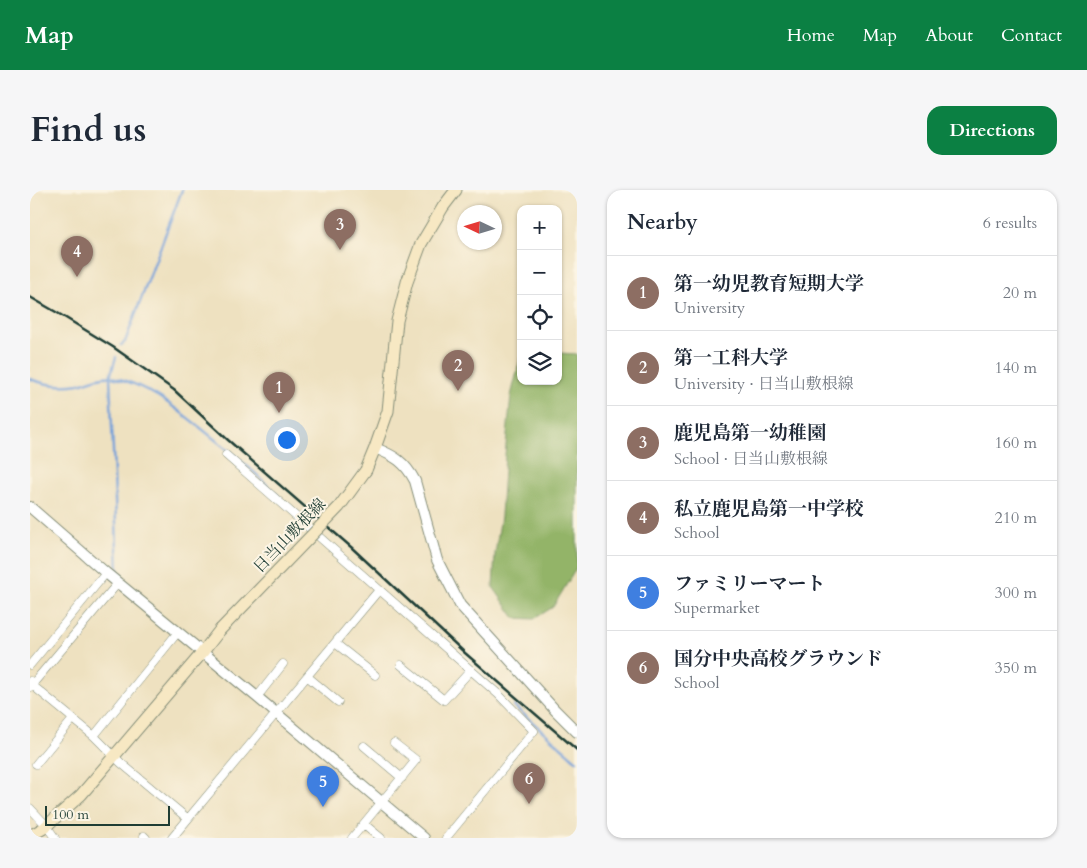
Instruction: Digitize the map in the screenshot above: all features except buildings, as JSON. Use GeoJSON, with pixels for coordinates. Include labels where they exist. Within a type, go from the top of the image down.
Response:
{"type":"FeatureCollection","features":[{"type":"Feature","properties":{"kind":"main road","name":"日当山敷根線"},"geometry":{"type":"LineString","coordinates":[[30,836],[45,826],[81,795],[220,630],[339,507],[366,470],[388,411],[397,321],[407,282],[421,244],[443,207],[456,190]]}},
{"type":"Feature","properties":{"kind":"street"},"geometry":{"type":"LineString","coordinates":[[375,448],[390,454],[403,463],[410,470],[416,481],[437,560],[460,605],[554,710],[577,732]]}},
{"type":"Feature","properties":{"kind":"street"},"geometry":{"type":"LineString","coordinates":[[226,455],[498,694],[534,731],[446,838]]}},
{"type":"Feature","properties":{"kind":"street"},"geometry":{"type":"LineString","coordinates":[[30,507],[106,573],[424,838]]}},
{"type":"Feature","properties":{"kind":"street"},"geometry":{"type":"LineString","coordinates":[[30,665],[106,573]]}},
{"type":"Feature","properties":{"kind":"street"},"geometry":{"type":"LineString","coordinates":[[118,583],[31,684],[94,736],[121,763],[188,818]]}},
{"type":"Feature","properties":{"kind":"street"},"geometry":{"type":"LineString","coordinates":[[172,838],[379,590]]}},
{"type":"Feature","properties":{"kind":"street"},"geometry":{"type":"LineString","coordinates":[[94,736],[178,632]]}},
{"type":"Feature","properties":{"kind":"street"},"geometry":{"type":"LineString","coordinates":[[335,643],[375,675]]}},
{"type":"Feature","properties":{"kind":"street"},"geometry":{"type":"LineString","coordinates":[[257,697],[283,664]]}},
{"type":"Feature","properties":{"kind":"street"},"geometry":{"type":"LineString","coordinates":[[401,665],[446,702],[471,670]]}},
{"type":"Feature","properties":{"kind":"street"},"geometry":{"type":"LineString","coordinates":[[308,677],[338,702]]}},
{"type":"Feature","properties":{"kind":"street"},"geometry":{"type":"LineString","coordinates":[[36,764],[73,718]]}},
{"type":"Feature","properties":{"kind":"street"},"geometry":{"type":"LineString","coordinates":[[352,838],[416,760],[394,743]]}},
{"type":"Feature","properties":{"kind":"street"},"geometry":{"type":"LineString","coordinates":[[364,746],[402,778]]}},
{"type":"Feature","properties":{"kind":"street"},"geometry":{"type":"LineString","coordinates":[[30,808],[55,838]]}},
{"type":"Feature","properties":{"kind":"street"},"geometry":{"type":"LineString","coordinates":[[364,824],[381,838]]}},
{"type":"Feature","properties":{"kind":"green space"},"geometry":{"type":"Polygon","coordinates":[[[562,353],[577,354],[577,567],[553,607],[534,619],[515,618],[493,587],[511,396],[517,371],[517,385],[562,385],[562,353]]]}},
{"type":"Feature","properties":{"kind":"waterway"},"geometry":{"type":"LineString","coordinates":[[121,345],[125,342],[182,190]]}},
{"type":"Feature","properties":{"kind":"waterway"},"geometry":{"type":"LineString","coordinates":[[116,357],[110,377],[118,572]]}},
{"type":"Feature","properties":{"kind":"waterway"},"geometry":{"type":"LineString","coordinates":[[30,379],[42,383],[66,385],[112,377],[151,392],[174,407],[233,454],[278,496]]}},
{"type":"Feature","properties":{"kind":"waterway"},"geometry":{"type":"LineString","coordinates":[[514,706],[577,761]]}},
{"type":"Feature","properties":{"kind":"railway"},"geometry":{"type":"LineString","coordinates":[[30,297],[113,347],[174,390],[228,440],[351,547],[465,653],[577,750]]}},
{"type":"Feature","properties":{"kind":"place","name":"鹿児島第一幼稚園"},"geometry":{"type":"Point","coordinates":[340,250]}},
{"type":"Feature","properties":{"kind":"place","name":"私立鹿児島第一中学校"},"geometry":{"type":"Point","coordinates":[77,277]}},
{"type":"Feature","properties":{"kind":"place","name":"第一工科大学"},"geometry":{"type":"Point","coordinates":[458,391]}},
{"type":"Feature","properties":{"kind":"place","name":"第一幼児教育短期大学"},"geometry":{"type":"Point","coordinates":[279,413]}},
{"type":"Feature","properties":{"kind":"place","name":"国分中央高校グラウンド"},"geometry":{"type":"Point","coordinates":[529,804]}},
{"type":"Feature","properties":{"kind":"place","name":"ファミリーマート"},"geometry":{"type":"Point","coordinates":[323,807]}}]}
